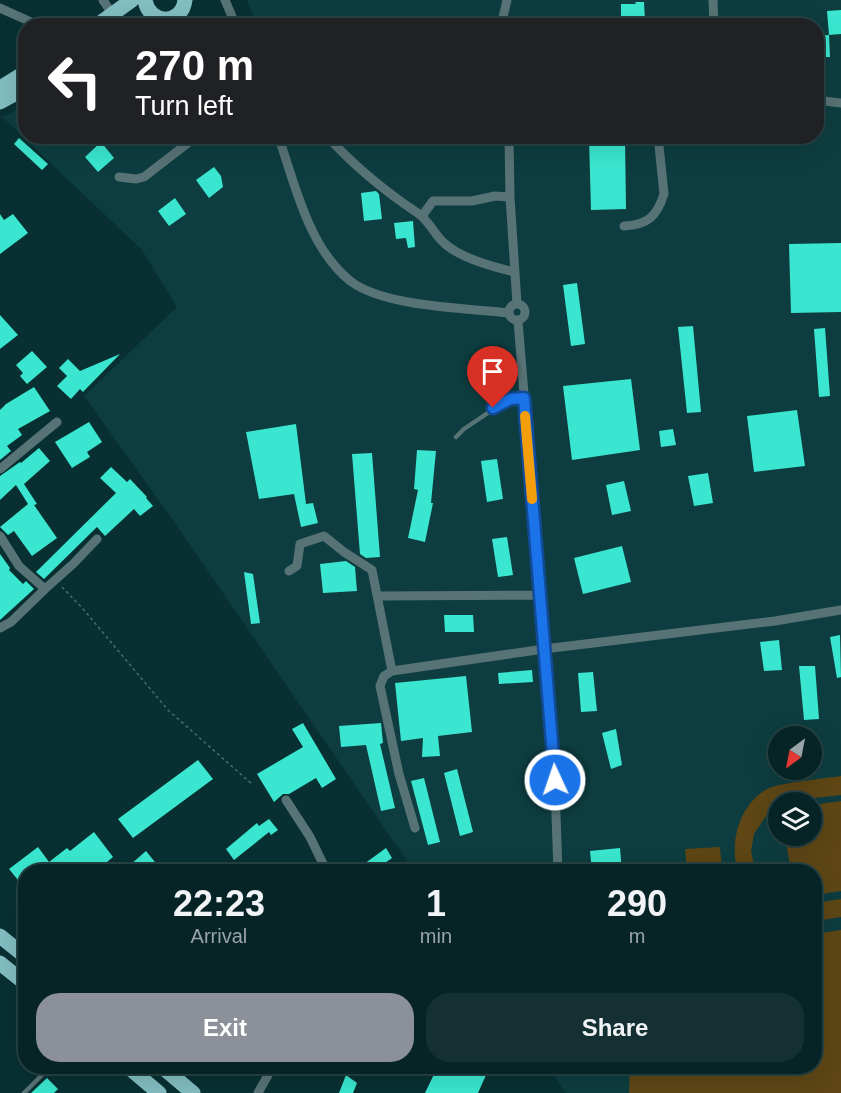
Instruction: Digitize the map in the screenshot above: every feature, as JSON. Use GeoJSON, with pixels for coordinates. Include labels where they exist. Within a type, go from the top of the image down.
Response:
{"type":"FeatureCollection","features":[{"type":"Feature","properties":{"kind":"main road"},"geometry":{"type":"LineString","coordinates":[[112,13],[132,0]]}},
{"type":"Feature","properties":{"kind":"main road"},"geometry":{"type":"LineString","coordinates":[[146,0],[148,10],[158,18]]}},
{"type":"Feature","properties":{"kind":"main road"},"geometry":{"type":"LineString","coordinates":[[174,18],[184,5],[198,0]]}},
{"type":"Feature","properties":{"kind":"main road"},"geometry":{"type":"LineString","coordinates":[[0,88],[18,77]]}},
{"type":"Feature","properties":{"kind":"main road"},"geometry":{"type":"LineString","coordinates":[[0,102],[18,92]]}},
{"type":"Feature","properties":{"kind":"main road"},"geometry":{"type":"LineString","coordinates":[[0,936],[18,951]]}},
{"type":"Feature","properties":{"kind":"main road"},"geometry":{"type":"LineString","coordinates":[[0,963],[18,978]]}},
{"type":"Feature","properties":{"kind":"main road"},"geometry":{"type":"LineString","coordinates":[[136,1074],[159,1093]]}},
{"type":"Feature","properties":{"kind":"main road"},"geometry":{"type":"LineString","coordinates":[[173,1074],[193,1093]]}},
{"type":"Feature","properties":{"kind":"street"},"geometry":{"type":"LineString","coordinates":[[225,0],[233,18]]}},
{"type":"Feature","properties":{"kind":"street"},"geometry":{"type":"LineString","coordinates":[[503,18],[507,0]]}},
{"type":"Feature","properties":{"kind":"street"},"geometry":{"type":"LineString","coordinates":[[713,0],[714,18]]}},
{"type":"Feature","properties":{"kind":"street"},"geometry":{"type":"LineString","coordinates":[[0,8],[22,18]]}},
{"type":"Feature","properties":{"kind":"street"},"geometry":{"type":"LineString","coordinates":[[824,101],[841,103]]}},
{"type":"Feature","properties":{"kind":"street"},"geometry":{"type":"LineString","coordinates":[[119,177],[136,179],[144,177],[187,144]]}},
{"type":"Feature","properties":{"kind":"street"},"geometry":{"type":"LineString","coordinates":[[281,144],[311,228],[334,264],[354,284],[385,298],[509,313]]}},
{"type":"Feature","properties":{"kind":"street"},"geometry":{"type":"LineString","coordinates":[[334,144],[399,202],[422,216],[444,244],[483,265],[515,272]]}},
{"type":"Feature","properties":{"kind":"street"},"geometry":{"type":"LineString","coordinates":[[509,144],[517,304]]}},
{"type":"Feature","properties":{"kind":"street"},"geometry":{"type":"LineString","coordinates":[[624,226],[638,225],[648,220],[661,203],[664,194],[659,144]]}},
{"type":"Feature","properties":{"kind":"street"},"geometry":{"type":"LineString","coordinates":[[422,216],[433,201],[472,201],[495,196],[510,197]]}},
{"type":"Feature","properties":{"kind":"street"},"geometry":{"type":"LineString","coordinates":[[517,304],[523,306],[526,312],[524,318],[518,321],[509,313],[511,306],[517,304]]}},
{"type":"Feature","properties":{"kind":"street"},"geometry":{"type":"LineString","coordinates":[[518,321],[554,757],[558,864]]}},
{"type":"Feature","properties":{"kind":"street"},"geometry":{"type":"LineString","coordinates":[[0,469],[57,422]]}},
{"type":"Feature","properties":{"kind":"street"},"geometry":{"type":"LineString","coordinates":[[0,536],[19,566],[45,589]]}},
{"type":"Feature","properties":{"kind":"street"},"geometry":{"type":"LineString","coordinates":[[289,571],[297,566],[300,544],[324,536],[372,570],[392,671]]}},
{"type":"Feature","properties":{"kind":"street"},"geometry":{"type":"LineString","coordinates":[[0,628],[10,622],[97,539]]}},
{"type":"Feature","properties":{"kind":"street"},"geometry":{"type":"LineString","coordinates":[[378,596],[539,595]]}},
{"type":"Feature","properties":{"kind":"street"},"geometry":{"type":"LineString","coordinates":[[415,828],[399,774],[380,686],[384,676],[392,671],[544,649],[775,621],[841,610]]}},
{"type":"Feature","properties":{"kind":"street"},"geometry":{"type":"LineString","coordinates":[[286,800],[310,837],[323,864]]}},
{"type":"Feature","properties":{"kind":"street"},"geometry":{"type":"LineString","coordinates":[[258,1093],[269,1074]]}},
{"type":"Feature","properties":{"kind":"lane"},"geometry":{"type":"LineString","coordinates":[[456,437],[504,402],[524,398]]}},
{"type":"Feature","properties":{"kind":"lane"},"geometry":{"type":"LineString","coordinates":[[24,1093],[43,1074]]}},
{"type":"Feature","properties":{"kind":"path"},"geometry":{"type":"LineString","coordinates":[[55,580],[84,610],[168,710],[253,785]]}},
{"type":"Feature","properties":{"kind":"shaded area"},"geometry":{"type":"Polygon","coordinates":[[[247,0],[841,0],[841,1093],[566,1093],[553,1074],[822,1074],[822,864],[409,864],[177,526],[84,396],[177,307],[142,250],[30,144],[824,144],[824,18],[252,18],[254,17],[247,0]]]}},
{"type":"Feature","properties":{"kind":"shaded area"},"geometry":{"type":"Polygon","coordinates":[[[18,109],[18,132],[2,117],[18,109]]]}},
{"type":"Feature","properties":{"kind":"shaded area"},"geometry":{"type":"Polygon","coordinates":[[[841,776],[841,795],[822,797],[822,792],[768,792],[768,814],[754,834],[751,851],[754,864],[737,864],[736,837],[743,815],[757,796],[767,789],[841,776]]]}},
{"type":"Feature","properties":{"kind":"shaded area"},"geometry":{"type":"Polygon","coordinates":[[[841,801],[841,891],[822,894],[822,864],[790,864],[787,846],[822,846],[822,804],[841,801]]]}},
{"type":"Feature","properties":{"kind":"shaded area"},"geometry":{"type":"Polygon","coordinates":[[[720,847],[721,864],[686,864],[685,849],[720,847]]]}},
{"type":"Feature","properties":{"kind":"shaded area"},"geometry":{"type":"Polygon","coordinates":[[[841,899],[841,917],[822,920],[822,902],[841,899]]]}},
{"type":"Feature","properties":{"kind":"shaded area"},"geometry":{"type":"Polygon","coordinates":[[[841,930],[841,1093],[629,1093],[630,1074],[822,1074],[822,933],[841,930]]]}},
{"type":"Feature","properties":{"kind":"building"},"geometry":{"type":"Polygon","coordinates":[[[635,2],[644,2],[645,18],[621,18],[621,4],[636,4],[635,2]]]}},
{"type":"Feature","properties":{"kind":"building"},"geometry":{"type":"Polygon","coordinates":[[[841,10],[841,34],[829,35],[827,11],[841,10]]]}},
{"type":"Feature","properties":{"kind":"building"},"geometry":{"type":"Polygon","coordinates":[[[824,35],[829,35],[830,57],[824,57],[824,35]]]}},
{"type":"Feature","properties":{"kind":"building"},"geometry":{"type":"Polygon","coordinates":[[[18,139],[18,144],[26,144],[48,164],[42,170],[14,144],[18,139]]]}},
{"type":"Feature","properties":{"kind":"building"},"geometry":{"type":"Polygon","coordinates":[[[99,144],[103,144],[114,158],[98,172],[85,157],[99,144]]]}},
{"type":"Feature","properties":{"kind":"building"},"geometry":{"type":"Polygon","coordinates":[[[589,144],[625,144],[626,209],[591,210],[589,144]]]}},
{"type":"Feature","properties":{"kind":"building"},"geometry":{"type":"Polygon","coordinates":[[[214,167],[221,176],[223,187],[209,198],[196,180],[214,167]]]}},
{"type":"Feature","properties":{"kind":"building"},"geometry":{"type":"Polygon","coordinates":[[[376,191],[379,194],[382,219],[364,221],[361,193],[376,191]]]}},
{"type":"Feature","properties":{"kind":"building"},"geometry":{"type":"Polygon","coordinates":[[[175,198],[186,214],[169,226],[158,211],[175,198]]]}},
{"type":"Feature","properties":{"kind":"building"},"geometry":{"type":"Polygon","coordinates":[[[0,214],[4,220],[13,214],[28,233],[0,254],[0,214]]]}},
{"type":"Feature","properties":{"kind":"building"},"geometry":{"type":"Polygon","coordinates":[[[413,221],[415,247],[408,248],[406,238],[396,239],[394,223],[413,221]]]}},
{"type":"Feature","properties":{"kind":"building"},"geometry":{"type":"Polygon","coordinates":[[[841,243],[841,312],[791,313],[789,244],[841,243]]]}},
{"type":"Feature","properties":{"kind":"building"},"geometry":{"type":"Polygon","coordinates":[[[577,283],[585,344],[571,346],[563,285],[577,283]]]}},
{"type":"Feature","properties":{"kind":"building"},"geometry":{"type":"Polygon","coordinates":[[[0,315],[18,335],[0,349],[0,315]]]}},
{"type":"Feature","properties":{"kind":"building"},"geometry":{"type":"Polygon","coordinates":[[[693,326],[701,412],[687,413],[678,327],[693,326]]]}},
{"type":"Feature","properties":{"kind":"building"},"geometry":{"type":"Polygon","coordinates":[[[825,328],[830,396],[819,397],[814,329],[825,328]]]}},
{"type":"Feature","properties":{"kind":"building"},"geometry":{"type":"Polygon","coordinates":[[[32,351],[47,367],[27,384],[20,376],[23,373],[16,365],[32,351]]]}},
{"type":"Feature","properties":{"kind":"building"},"geometry":{"type":"Polygon","coordinates":[[[120,354],[83,392],[80,389],[71,399],[57,386],[67,376],[59,368],[68,359],[80,371],[120,354]]]}},
{"type":"Feature","properties":{"kind":"building"},"geometry":{"type":"Polygon","coordinates":[[[631,379],[640,450],[572,460],[563,386],[631,379]]]}},
{"type":"Feature","properties":{"kind":"building"},"geometry":{"type":"Polygon","coordinates":[[[34,387],[50,411],[18,429],[22,435],[7,446],[11,451],[0,460],[0,410],[34,387]]]}},
{"type":"Feature","properties":{"kind":"building"},"geometry":{"type":"Polygon","coordinates":[[[797,410],[805,466],[754,472],[747,416],[797,410]]]}},
{"type":"Feature","properties":{"kind":"building"},"geometry":{"type":"Polygon","coordinates":[[[89,422],[102,442],[87,452],[90,457],[72,468],[55,442],[89,422]]]}},
{"type":"Feature","properties":{"kind":"building"},"geometry":{"type":"Polygon","coordinates":[[[296,424],[306,504],[313,503],[318,523],[301,527],[294,494],[259,499],[246,432],[296,424]]]}},
{"type":"Feature","properties":{"kind":"building"},"geometry":{"type":"Polygon","coordinates":[[[673,429],[676,445],[661,447],[659,431],[673,429]]]}},
{"type":"Feature","properties":{"kind":"building"},"geometry":{"type":"Polygon","coordinates":[[[39,448],[50,461],[24,484],[37,504],[34,505],[57,538],[32,556],[14,531],[8,535],[0,527],[28,504],[16,485],[0,500],[0,476],[39,448]]]}},
{"type":"Feature","properties":{"kind":"building"},"geometry":{"type":"Polygon","coordinates":[[[417,450],[436,451],[431,503],[433,503],[425,542],[408,538],[418,490],[414,489],[417,450]]]}},
{"type":"Feature","properties":{"kind":"building"},"geometry":{"type":"Polygon","coordinates":[[[372,453],[380,557],[366,558],[360,554],[352,454],[372,453]]]}},
{"type":"Feature","properties":{"kind":"building"},"geometry":{"type":"Polygon","coordinates":[[[497,459],[503,499],[487,502],[481,461],[497,459]]]}},
{"type":"Feature","properties":{"kind":"building"},"geometry":{"type":"Polygon","coordinates":[[[111,467],[127,482],[130,479],[153,506],[140,516],[134,509],[105,536],[97,527],[44,579],[36,572],[116,493],[100,478],[111,467]]]}},
{"type":"Feature","properties":{"kind":"building"},"geometry":{"type":"Polygon","coordinates":[[[708,473],[713,503],[694,506],[688,476],[708,473]]]}},
{"type":"Feature","properties":{"kind":"building"},"geometry":{"type":"Polygon","coordinates":[[[624,481],[631,511],[612,515],[606,485],[624,481]]]}},
{"type":"Feature","properties":{"kind":"building"},"geometry":{"type":"Polygon","coordinates":[[[507,537],[513,575],[498,577],[492,539],[507,537]]]}},
{"type":"Feature","properties":{"kind":"building"},"geometry":{"type":"Polygon","coordinates":[[[622,546],[631,582],[583,594],[574,558],[622,546]]]}},
{"type":"Feature","properties":{"kind":"building"},"geometry":{"type":"Polygon","coordinates":[[[0,554],[10,568],[9,570],[23,584],[26,581],[34,589],[0,620],[0,554]]]}},
{"type":"Feature","properties":{"kind":"building"},"geometry":{"type":"Polygon","coordinates":[[[346,561],[355,567],[357,591],[323,593],[320,564],[346,561]]]}},
{"type":"Feature","properties":{"kind":"building"},"geometry":{"type":"Polygon","coordinates":[[[244,572],[253,574],[260,623],[251,624],[244,572]]]}},
{"type":"Feature","properties":{"kind":"building"},"geometry":{"type":"Polygon","coordinates":[[[444,615],[473,615],[474,632],[445,632],[444,615]]]}},
{"type":"Feature","properties":{"kind":"building"},"geometry":{"type":"Polygon","coordinates":[[[840,635],[841,677],[837,678],[830,637],[840,635]]]}},
{"type":"Feature","properties":{"kind":"building"},"geometry":{"type":"Polygon","coordinates":[[[779,640],[782,670],[764,671],[760,642],[779,640]]]}},
{"type":"Feature","properties":{"kind":"building"},"geometry":{"type":"Polygon","coordinates":[[[799,666],[815,666],[819,719],[804,720],[799,666]]]}},
{"type":"Feature","properties":{"kind":"building"},"geometry":{"type":"Polygon","coordinates":[[[532,670],[533,682],[499,684],[498,673],[532,670]]]}},
{"type":"Feature","properties":{"kind":"building"},"geometry":{"type":"Polygon","coordinates":[[[593,672],[597,711],[581,712],[578,673],[593,672]]]}},
{"type":"Feature","properties":{"kind":"building"},"geometry":{"type":"Polygon","coordinates":[[[466,676],[472,732],[438,736],[440,756],[422,757],[423,738],[401,741],[395,683],[466,676]]]}},
{"type":"Feature","properties":{"kind":"building"},"geometry":{"type":"Polygon","coordinates":[[[303,723],[336,779],[322,788],[316,778],[289,794],[283,794],[274,802],[257,774],[303,747],[292,729],[303,723]]]}},
{"type":"Feature","properties":{"kind":"building"},"geometry":{"type":"Polygon","coordinates":[[[381,723],[383,743],[380,744],[395,808],[381,811],[366,745],[341,747],[339,726],[381,723]]]}},
{"type":"Feature","properties":{"kind":"building"},"geometry":{"type":"Polygon","coordinates":[[[616,729],[622,765],[611,769],[602,733],[616,729]]]}},
{"type":"Feature","properties":{"kind":"building"},"geometry":{"type":"Polygon","coordinates":[[[198,760],[213,779],[133,838],[118,819],[198,760]]]}},
{"type":"Feature","properties":{"kind":"building"},"geometry":{"type":"Polygon","coordinates":[[[457,769],[473,832],[460,836],[444,773],[457,769]]]}},
{"type":"Feature","properties":{"kind":"building"},"geometry":{"type":"Polygon","coordinates":[[[424,778],[440,842],[428,845],[411,781],[424,778]]]}},
{"type":"Feature","properties":{"kind":"building"},"geometry":{"type":"Polygon","coordinates":[[[269,819],[278,830],[271,835],[269,832],[234,860],[226,849],[257,823],[259,826],[269,819]]]}},
{"type":"Feature","properties":{"kind":"building"},"geometry":{"type":"Polygon","coordinates":[[[94,832],[113,857],[105,864],[18,864],[18,880],[9,869],[38,847],[49,862],[67,848],[70,851],[94,832]]]}},
{"type":"Feature","properties":{"kind":"building"},"geometry":{"type":"Polygon","coordinates":[[[386,848],[392,858],[383,864],[364,864],[386,848]]]}},
{"type":"Feature","properties":{"kind":"building"},"geometry":{"type":"Polygon","coordinates":[[[620,848],[621,864],[591,864],[590,851],[620,848]]]}},
{"type":"Feature","properties":{"kind":"building"},"geometry":{"type":"Polygon","coordinates":[[[146,851],[157,864],[131,864],[146,851]]]}},
{"type":"Feature","properties":{"kind":"building"},"geometry":{"type":"Polygon","coordinates":[[[434,1074],[486,1074],[478,1093],[425,1093],[434,1074]]]}},
{"type":"Feature","properties":{"kind":"building"},"geometry":{"type":"Polygon","coordinates":[[[346,1075],[357,1083],[353,1093],[339,1093],[346,1075]]]}},
{"type":"Feature","properties":{"kind":"building"},"geometry":{"type":"Polygon","coordinates":[[[47,1078],[58,1089],[54,1093],[31,1093],[47,1078]]]}},
{"type":"Feature","properties":{"kind":"slow traffic"},"geometry":{"type":"LineString","coordinates":[[525,416],[532,499]]}},
{"type":"Feature","properties":{"kind":"route"},"geometry":{"type":"LineString","coordinates":[[493,408],[510,399],[524,398],[555,780]]}}]}
